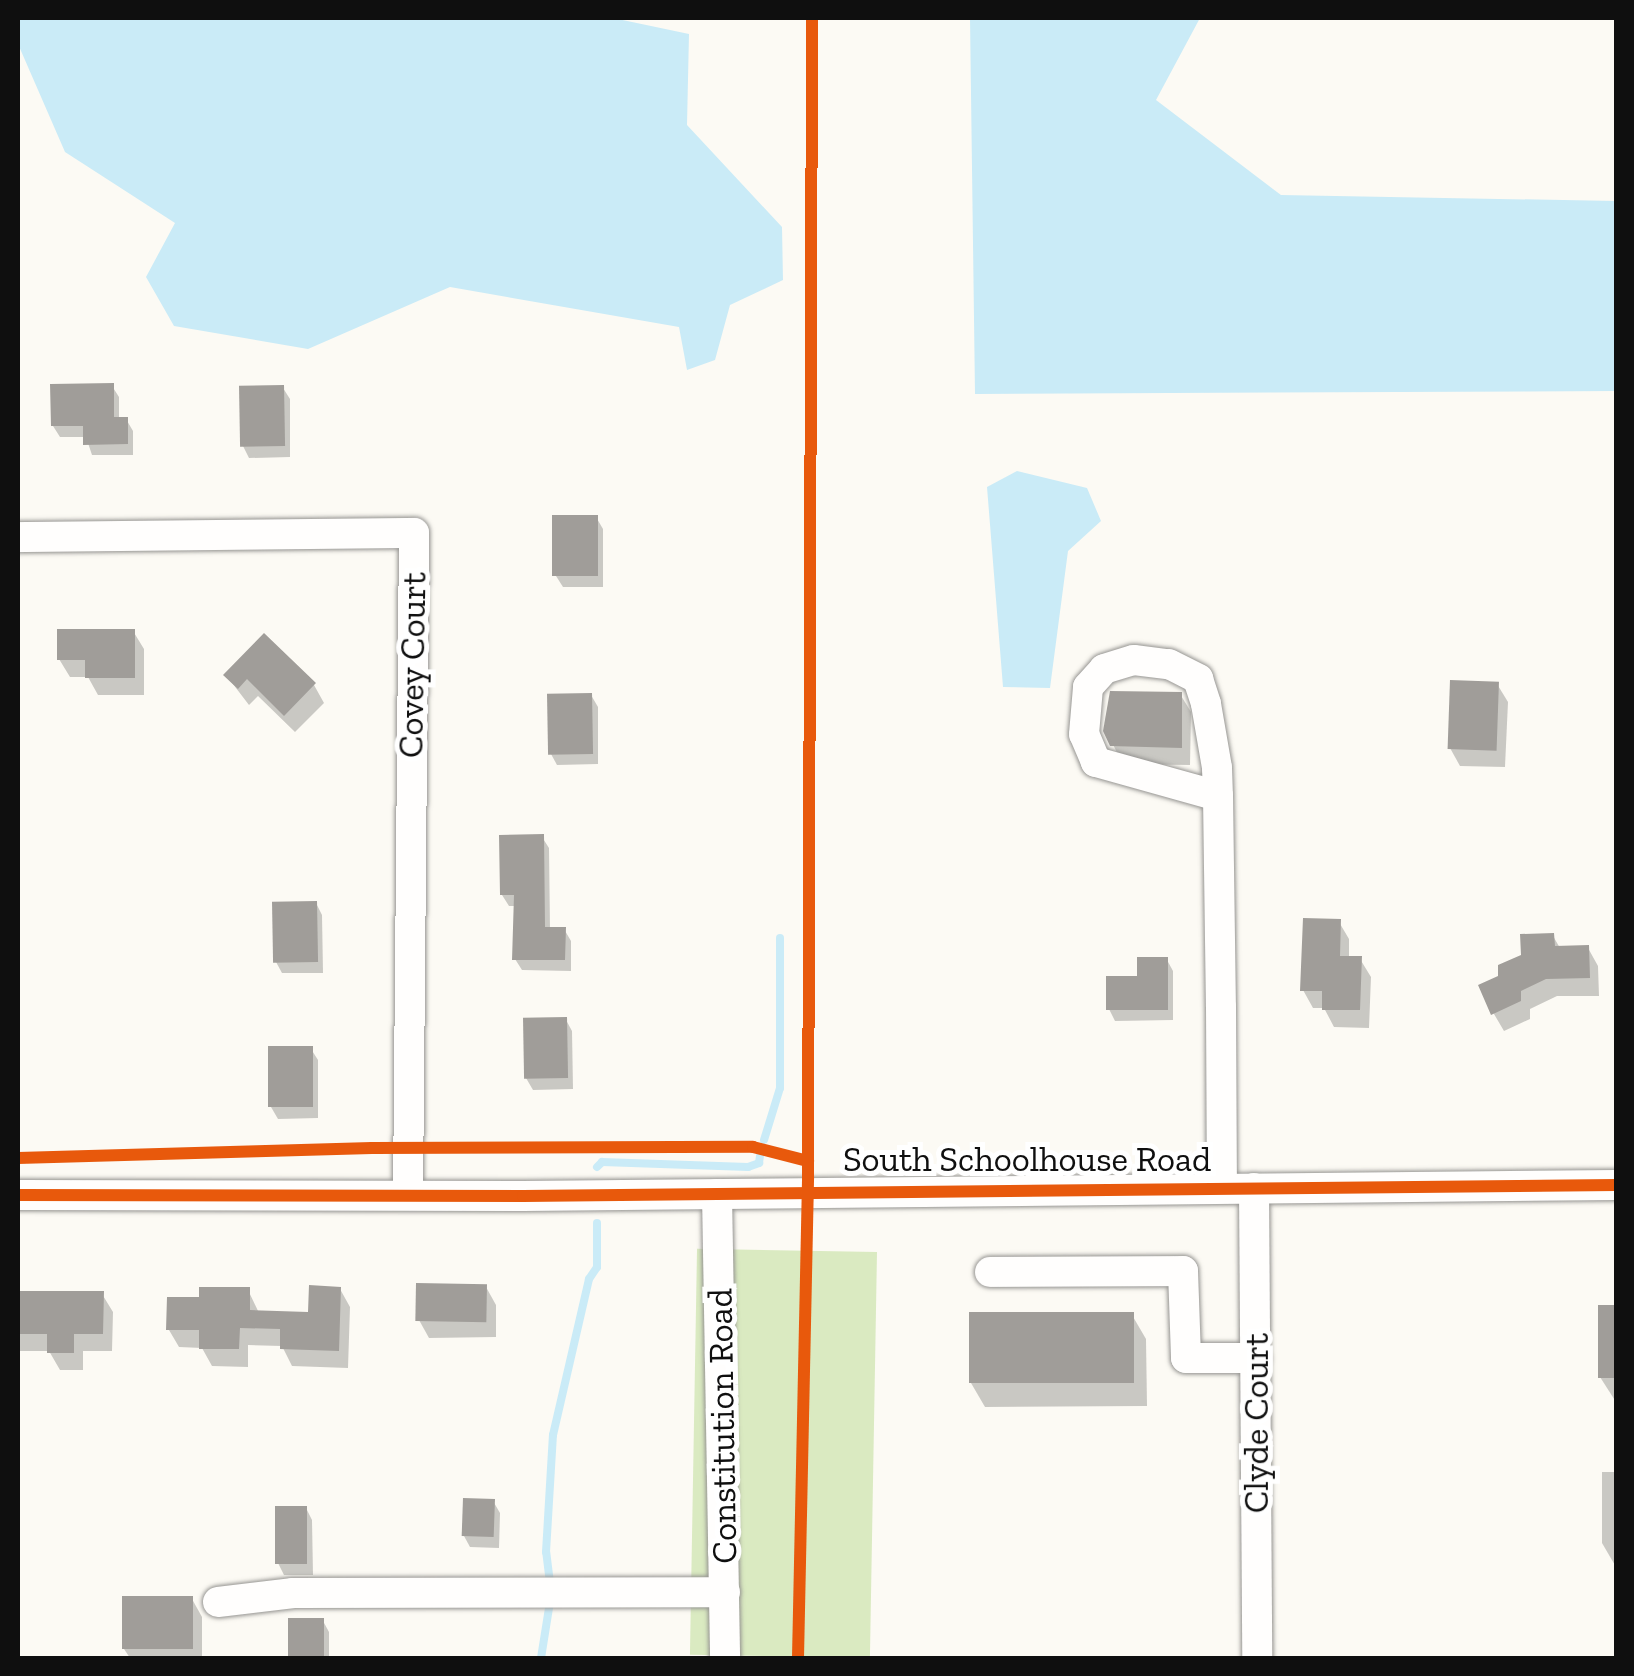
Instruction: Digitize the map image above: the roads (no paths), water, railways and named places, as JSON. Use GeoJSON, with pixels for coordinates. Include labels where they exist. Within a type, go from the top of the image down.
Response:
{"type":"FeatureCollection","features":[{"type":"Feature","properties":{"kind":"street","name":"Covey Court"},"geometry":{"type":"LineString","coordinates":[[18,537],[414,533],[408,1193]]}},
{"type":"Feature","properties":{"kind":"street"},"geometry":{"type":"LineString","coordinates":[[1218,796],[1096,762],[1084,734],[1088,687],[1104,669],[1134,660],[1169,664],[1198,679],[1217,768],[1218,796],[1222,1188]]}},
{"type":"Feature","properties":{"kind":"street","name":"South Schoolhouse Road"},"geometry":{"type":"LineString","coordinates":[[18,1195],[717,1194],[1616,1185]]}},
{"type":"Feature","properties":{"kind":"street","name":"Clyde Court"},"geometry":{"type":"LineString","coordinates":[[1254,1188],[1258,1658]]}},
{"type":"Feature","properties":{"kind":"street","name":"Constitution Road"},"geometry":{"type":"LineString","coordinates":[[717,1194],[725,1658]]}},
{"type":"Feature","properties":{"kind":"street"},"geometry":{"type":"LineString","coordinates":[[990,1272],[1183,1271],[1186,1358],[1256,1358]]}},
{"type":"Feature","properties":{"kind":"street"},"geometry":{"type":"LineString","coordinates":[[218,1602],[293,1593],[726,1592]]}},
{"type":"Feature","properties":{"kind":"water"},"geometry":{"type":"Polygon","coordinates":[[[18,18],[613,18],[689,34],[687,125],[782,227],[783,280],[730,305],[715,360],[687,370],[679,327],[450,287],[308,349],[174,326],[146,277],[175,223],[65,152],[18,44],[18,18]]]}},
{"type":"Feature","properties":{"kind":"water"},"geometry":{"type":"Polygon","coordinates":[[[970,18],[1200,18],[1156,100],[1281,195],[1616,201],[1616,391],[975,394],[970,18]]]}},
{"type":"Feature","properties":{"kind":"water"},"geometry":{"type":"Polygon","coordinates":[[[1017,471],[1087,488],[1101,521],[1068,551],[1050,688],[1003,687],[987,487],[1017,471]]]}},
{"type":"Feature","properties":{"kind":"waterway"},"geometry":{"type":"LineString","coordinates":[[764,1140],[780,1088],[780,938]]}},
{"type":"Feature","properties":{"kind":"waterway"},"geometry":{"type":"LineString","coordinates":[[597,1167],[602,1162],[748,1167],[759,1163],[760,1156]]}},
{"type":"Feature","properties":{"kind":"waterway"},"geometry":{"type":"LineString","coordinates":[[550,1583],[546,1552],[553,1435],[589,1279],[597,1267],[597,1223]]}},
{"type":"Feature","properties":{"kind":"waterway"},"geometry":{"type":"LineString","coordinates":[[541,1658],[550,1602]]}}]}
